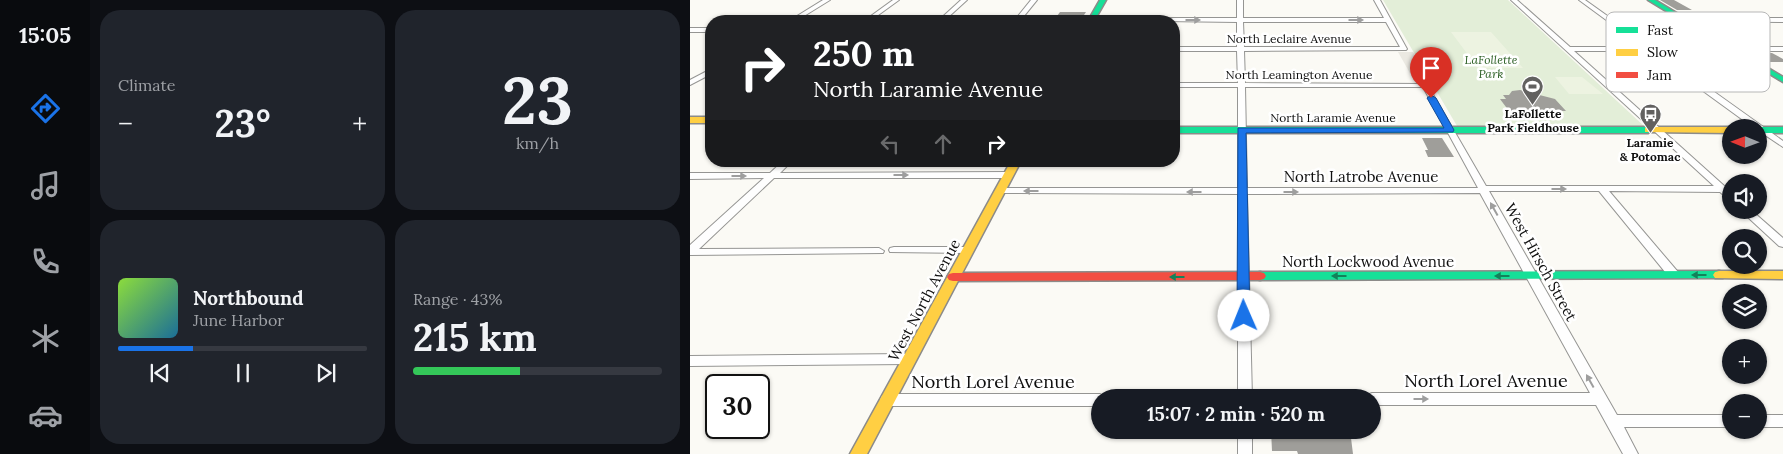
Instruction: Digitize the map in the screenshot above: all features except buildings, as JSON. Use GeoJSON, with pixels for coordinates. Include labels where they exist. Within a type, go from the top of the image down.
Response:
{"type":"FeatureCollection","features":[{"type":"Feature","properties":{"kind":"street"},"geometry":{"type":"LineString","coordinates":[[802,15],[826,0]]}},
{"type":"Feature","properties":{"kind":"street"},"geometry":{"type":"LineString","coordinates":[[875,15],[896,0]]}},
{"type":"Feature","properties":{"kind":"street"},"geometry":{"type":"LineString","coordinates":[[948,15],[964,0]]}},
{"type":"Feature","properties":{"kind":"street"},"geometry":{"type":"LineString","coordinates":[[1022,15],[1034,0]]}},
{"type":"Feature","properties":{"kind":"street"},"geometry":{"type":"LineString","coordinates":[[1095,15],[1103,0]]}},
{"type":"Feature","properties":{"kind":"street"},"geometry":{"type":"LineString","coordinates":[[1240,0],[1245,389]]}},
{"type":"Feature","properties":{"kind":"street"},"geometry":{"type":"LineString","coordinates":[[1376,0],[1388,20]]}},
{"type":"Feature","properties":{"kind":"street"},"geometry":{"type":"LineString","coordinates":[[1514,0],[1606,84]]}},
{"type":"Feature","properties":{"kind":"street"},"geometry":{"type":"LineString","coordinates":[[1582,0],[1606,17]]}},
{"type":"Feature","properties":{"kind":"street"},"geometry":{"type":"LineString","coordinates":[[1651,0],[1671,12]]}},
{"type":"Feature","properties":{"kind":"street"},"geometry":{"type":"LineString","coordinates":[[1180,20],[1388,20]]}},
{"type":"Feature","properties":{"kind":"street","name":"North Leclaire Avenue"},"geometry":{"type":"LineString","coordinates":[[1180,49],[1404,49],[1388,20]]}},
{"type":"Feature","properties":{"kind":"street"},"geometry":{"type":"LineString","coordinates":[[1770,20],[1783,20]]}},
{"type":"Feature","properties":{"kind":"street"},"geometry":{"type":"LineString","coordinates":[[690,30],[705,30]]}},
{"type":"Feature","properties":{"kind":"street"},"geometry":{"type":"LineString","coordinates":[[1568,49],[1606,49]]}},
{"type":"Feature","properties":{"kind":"street"},"geometry":{"type":"LineString","coordinates":[[1770,49],[1783,49]]}},
{"type":"Feature","properties":{"kind":"street"},"geometry":{"type":"LineString","coordinates":[[1770,72],[1783,80]]}},
{"type":"Feature","properties":{"kind":"street"},"geometry":{"type":"LineString","coordinates":[[690,83],[705,74]]}},
{"type":"Feature","properties":{"kind":"street","name":"North Leamington Avenue"},"geometry":{"type":"LineString","coordinates":[[1180,85],[1425,85]]}},
{"type":"Feature","properties":{"kind":"street","name":"West Hirsch Street"},"geometry":{"type":"LineString","coordinates":[[1425,85],[1631,454]]}},
{"type":"Feature","properties":{"kind":"street"},"geometry":{"type":"LineString","coordinates":[[1615,92],[1722,189]]}},
{"type":"Feature","properties":{"kind":"street"},"geometry":{"type":"LineString","coordinates":[[1709,92],[1746,119]]}},
{"type":"Feature","properties":{"kind":"street"},"geometry":{"type":"LineString","coordinates":[[690,120],[705,120]]}},
{"type":"Feature","properties":{"kind":"street","name":"North Laramie Avenue"},"geometry":{"type":"LineString","coordinates":[[1180,130],[1722,130]]}},
{"type":"Feature","properties":{"kind":"street"},"geometry":{"type":"LineString","coordinates":[[1768,130],[1783,130]]}},
{"type":"Feature","properties":{"kind":"street"},"geometry":{"type":"LineString","coordinates":[[1768,135],[1783,145]]}},
{"type":"Feature","properties":{"kind":"street"},"geometry":{"type":"LineString","coordinates":[[690,252],[782,167]]}},
{"type":"Feature","properties":{"kind":"street","name":"West North Avenue"},"geometry":{"type":"LineString","coordinates":[[858,454],[1013,167]]}},
{"type":"Feature","properties":{"kind":"street"},"geometry":{"type":"LineString","coordinates":[[690,176],[1009,174]]}},
{"type":"Feature","properties":{"kind":"street"},"geometry":{"type":"LineString","coordinates":[[1602,189],[1674,275]]}},
{"type":"Feature","properties":{"kind":"street","name":"North Latrobe Avenue"},"geometry":{"type":"LineString","coordinates":[[1000,191],[1242,192],[1722,189]]}},
{"type":"Feature","properties":{"kind":"street"},"geometry":{"type":"LineString","coordinates":[[1755,219],[1783,244]]}},
{"type":"Feature","properties":{"kind":"street"},"geometry":{"type":"LineString","coordinates":[[894,250],[968,250]]}},
{"type":"Feature","properties":{"kind":"street"},"geometry":{"type":"LineString","coordinates":[[690,252],[879,251]]}},
{"type":"Feature","properties":{"kind":"street","name":"North Lockwood Avenue"},"geometry":{"type":"LineString","coordinates":[[953,277],[1783,275]]}},
{"type":"Feature","properties":{"kind":"street","name":"North Lorel Avenue"},"geometry":{"type":"LineString","coordinates":[[690,361],[909,359]]}},
{"type":"Feature","properties":{"kind":"street","name":"North Lorel Avenue"},"geometry":{"type":"LineString","coordinates":[[1381,399],[1600,399]]}},
{"type":"Feature","properties":{"kind":"street","name":"North Lorel Avenue"},"geometry":{"type":"LineString","coordinates":[[887,400],[1091,400]]}},
{"type":"Feature","properties":{"kind":"street"},"geometry":{"type":"LineString","coordinates":[[1613,422],[1722,422]]}},
{"type":"Feature","properties":{"kind":"street"},"geometry":{"type":"LineString","coordinates":[[1767,422],[1783,422]]}},
{"type":"Feature","properties":{"kind":"street"},"geometry":{"type":"LineString","coordinates":[[1245,439],[1245,454]]}},
{"type":"Feature","properties":{"kind":"green space","name":"LaFollette Park"},"geometry":{"type":"Polygon","coordinates":[[[1383,0],[1508,0],[1644,126],[1457,126],[1383,0]]]}},
{"type":"Feature","properties":{"kind":"green space"},"geometry":{"type":"Polygon","coordinates":[[[1451,32],[1491,32],[1523,68],[1478,68],[1451,32]]]}},
{"type":"Feature","properties":{"kind":"green space"},"geometry":{"type":"Polygon","coordinates":[[[1555,77],[1582,77],[1603,94],[1569,94],[1555,77]]]}},
{"type":"Feature","properties":{"kind":"shaded area"},"geometry":{"type":"Polygon","coordinates":[[[1398,52],[1413,52],[1431,82],[1415,82],[1398,52]]]}},
{"type":"Feature","properties":{"kind":"traffic: fast"},"geometry":{"type":"LineString","coordinates":[[1094,15],[1103,0]]}},
{"type":"Feature","properties":{"kind":"traffic: fast"},"geometry":{"type":"LineString","coordinates":[[1651,0],[1671,12]]}},
{"type":"Feature","properties":{"kind":"traffic: fast"},"geometry":{"type":"LineString","coordinates":[[1770,72],[1783,80]]}},
{"type":"Feature","properties":{"kind":"traffic: fast"},"geometry":{"type":"LineString","coordinates":[[1180,130],[1648,130]]}},
{"type":"Feature","properties":{"kind":"traffic: fast"},"geometry":{"type":"LineString","coordinates":[[1768,130],[1783,130]]}},
{"type":"Feature","properties":{"kind":"traffic: fast"},"geometry":{"type":"LineString","coordinates":[[1260,276],[1719,275]]}},
{"type":"Feature","properties":{"kind":"traffic: slow"},"geometry":{"type":"LineString","coordinates":[[690,120],[705,120]]}},
{"type":"Feature","properties":{"kind":"traffic: slow"},"geometry":{"type":"LineString","coordinates":[[1648,130],[1722,130]]}},
{"type":"Feature","properties":{"kind":"traffic: slow"},"geometry":{"type":"LineString","coordinates":[[858,454],[1013,167]]}},
{"type":"Feature","properties":{"kind":"traffic: slow"},"geometry":{"type":"LineString","coordinates":[[1719,275],[1783,275]]}},
{"type":"Feature","properties":{"kind":"traffic: jam"},"geometry":{"type":"LineString","coordinates":[[953,277],[1260,276]]}},
{"type":"Feature","properties":{"kind":"place","name":"LaFollette Park Fieldhouse"},"geometry":{"type":"Point","coordinates":[1533,105]}},
{"type":"Feature","properties":{"kind":"place","name":"Laramie & Potomac"},"geometry":{"type":"Point","coordinates":[1650,134]}},
{"type":"Feature","properties":{"kind":"route"},"geometry":{"type":"LineString","coordinates":[[1244,316],[1242,130],[1450,130],[1431,98]]}}]}
